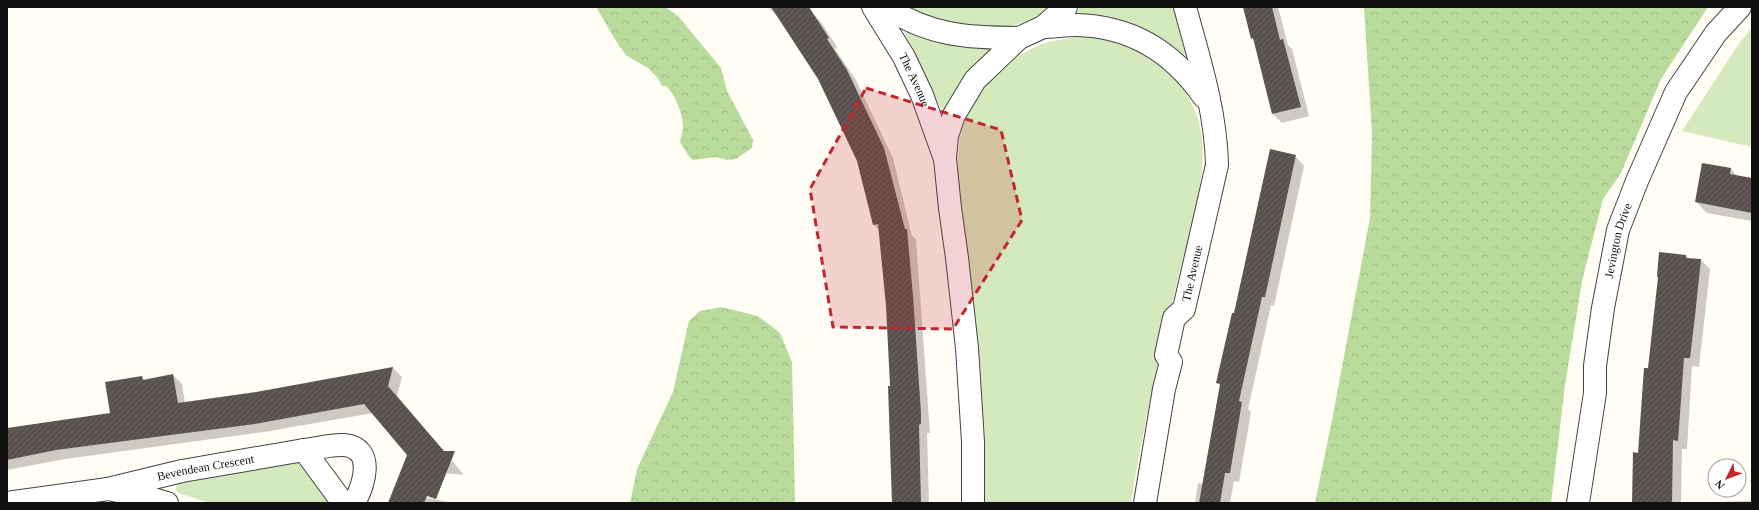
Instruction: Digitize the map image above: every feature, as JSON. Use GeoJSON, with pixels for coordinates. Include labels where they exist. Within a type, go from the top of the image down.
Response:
{"type":"FeatureCollection","features":[{"type":"Feature","properties":{"kind":"street","name":"The Avenue"},"geometry":{"type":"LineString","coordinates":[[873,7],[904,57],[919,88],[945,159]]}},
{"type":"Feature","properties":{"kind":"street","name":"The Avenue"},"geometry":{"type":"LineString","coordinates":[[886,7],[914,23],[951,35],[1019,38]]}},
{"type":"Feature","properties":{"kind":"street","name":"The Avenue"},"geometry":{"type":"LineString","coordinates":[[973,503],[973,442],[967,348],[958,258],[950,208],[945,159],[949,130],[961,102],[975,80],[1019,38],[1043,27],[1066,7]]}},
{"type":"Feature","properties":{"kind":"street","name":"The Avenue"},"geometry":{"type":"LineString","coordinates":[[1144,503],[1164,389],[1171,362],[1166,355],[1174,318],[1184,310],[1217,165],[1217,143],[1212,108],[1185,7]]}},
{"type":"Feature","properties":{"kind":"street","name":"Jevington Drive"},"geometry":{"type":"LineString","coordinates":[[1578,503],[1595,393],[1595,366],[1601,323],[1618,230],[1637,181],[1676,92],[1716,33],[1740,7]]}},
{"type":"Feature","properties":{"kind":"street","name":"The Avenue"},"geometry":{"type":"LineString","coordinates":[[1043,27],[1076,25],[1110,29],[1145,41],[1162,51],[1180,66],[1196,85],[1212,108]]}},
{"type":"Feature","properties":{"kind":"street","name":"Bevendean Crescent"},"geometry":{"type":"LineString","coordinates":[[7,503],[108,489],[182,471],[342,445],[349,446],[356,450],[364,461],[365,472],[362,487],[354,503]]}},
{"type":"Feature","properties":{"kind":"street"},"geometry":{"type":"LineString","coordinates":[[304,450],[343,503]]}},
{"type":"Feature","properties":{"kind":"street","name":"Bevendean Crescent"},"geometry":{"type":"LineString","coordinates":[[108,489],[143,496],[167,503]]}},
{"type":"Feature","properties":{"kind":"highlighted area"},"geometry":{"type":"Polygon","coordinates":[[[866,88],[1001,130],[1022,220],[953,329],[833,327],[810,189],[866,88]]]}},
{"type":"Feature","properties":{"kind":"green space"},"geometry":{"type":"Polygon","coordinates":[[[596,7],[665,7],[678,16],[721,68],[727,91],[753,140],[752,148],[736,159],[727,160],[716,157],[693,160],[680,142],[683,124],[673,94],[666,86],[662,86],[658,78],[648,68],[627,56],[619,46],[596,7]]]}},
{"type":"Feature","properties":{"kind":"green space"},"geometry":{"type":"Polygon","coordinates":[[[896,7],[1057,7],[1033,20],[1003,29],[963,31],[896,7]]]}},
{"type":"Feature","properties":{"kind":"green space"},"geometry":{"type":"Polygon","coordinates":[[[1080,7],[1178,7],[1189,55],[1183,55],[1169,45],[1078,16],[1077,13],[1080,7]]]}},
{"type":"Feature","properties":{"kind":"green space"},"geometry":{"type":"Polygon","coordinates":[[[1364,7],[1708,7],[1661,79],[1621,173],[1603,199],[1582,281],[1565,385],[1551,503],[1315,503],[1370,218],[1372,134],[1364,7]]]}},
{"type":"Feature","properties":{"kind":"green space"},"geometry":{"type":"Polygon","coordinates":[[[905,30],[989,46],[990,52],[945,110],[942,109],[937,101],[907,39],[905,30]]]}},
{"type":"Feature","properties":{"kind":"green space"},"geometry":{"type":"Polygon","coordinates":[[[1750,30],[1752,30],[1752,147],[1682,131],[1740,42],[1750,30]]]}},
{"type":"Feature","properties":{"kind":"green space"},"geometry":{"type":"Polygon","coordinates":[[[1077,37],[1109,40],[1135,48],[1163,66],[1184,91],[1193,105],[1202,137],[1202,171],[1196,208],[1152,390],[1131,503],[983,503],[966,258],[957,166],[960,137],[970,104],[976,92],[1012,59],[1039,45],[1077,37]]]}},
{"type":"Feature","properties":{"kind":"green space"},"geometry":{"type":"Polygon","coordinates":[[[721,307],[758,316],[780,333],[792,362],[795,503],[630,503],[637,469],[673,392],[689,321],[700,311],[721,307]]]}},
{"type":"Feature","properties":{"kind":"green space"},"geometry":{"type":"Polygon","coordinates":[[[297,461],[310,468],[336,503],[210,503],[178,493],[176,490],[177,482],[297,461]]]}},
{"type":"Feature","properties":{"kind":"building"},"geometry":{"type":"Polygon","coordinates":[[[771,7],[809,7],[847,70],[884,148],[905,229],[907,229],[921,413],[921,424],[919,425],[921,503],[892,503],[888,386],[890,386],[886,306],[878,224],[873,225],[857,161],[818,79],[771,7]]]}},
{"type":"Feature","properties":{"kind":"building"},"geometry":{"type":"Polygon","coordinates":[[[1243,7],[1272,7],[1280,40],[1283,39],[1301,107],[1272,114],[1253,38],[1251,39],[1243,7]]]}},
{"type":"Feature","properties":{"kind":"building"},"geometry":{"type":"Polygon","coordinates":[[[1270,149],[1296,155],[1265,297],[1262,297],[1239,401],[1242,402],[1230,473],[1225,473],[1220,503],[1199,503],[1220,384],[1216,383],[1232,313],[1234,313],[1270,149]]]}},
{"type":"Feature","properties":{"kind":"building"},"geometry":{"type":"Polygon","coordinates":[[[1702,163],[1731,168],[1730,174],[1752,178],[1752,213],[1695,202],[1702,163]]]}},
{"type":"Feature","properties":{"kind":"building"},"geometry":{"type":"Polygon","coordinates":[[[1659,252],[1686,255],[1686,258],[1701,259],[1695,316],[1690,358],[1684,358],[1678,441],[1673,440],[1672,503],[1632,503],[1633,452],[1638,453],[1644,368],[1648,368],[1658,277],[1659,252]]]}},
{"type":"Feature","properties":{"kind":"building"},"geometry":{"type":"Polygon","coordinates":[[[393,367],[388,386],[444,451],[455,451],[436,499],[427,496],[424,503],[388,503],[407,455],[364,404],[255,424],[56,450],[7,460],[7,428],[110,413],[105,382],[142,376],[143,380],[173,374],[178,403],[256,392],[393,367]]]}}]}
